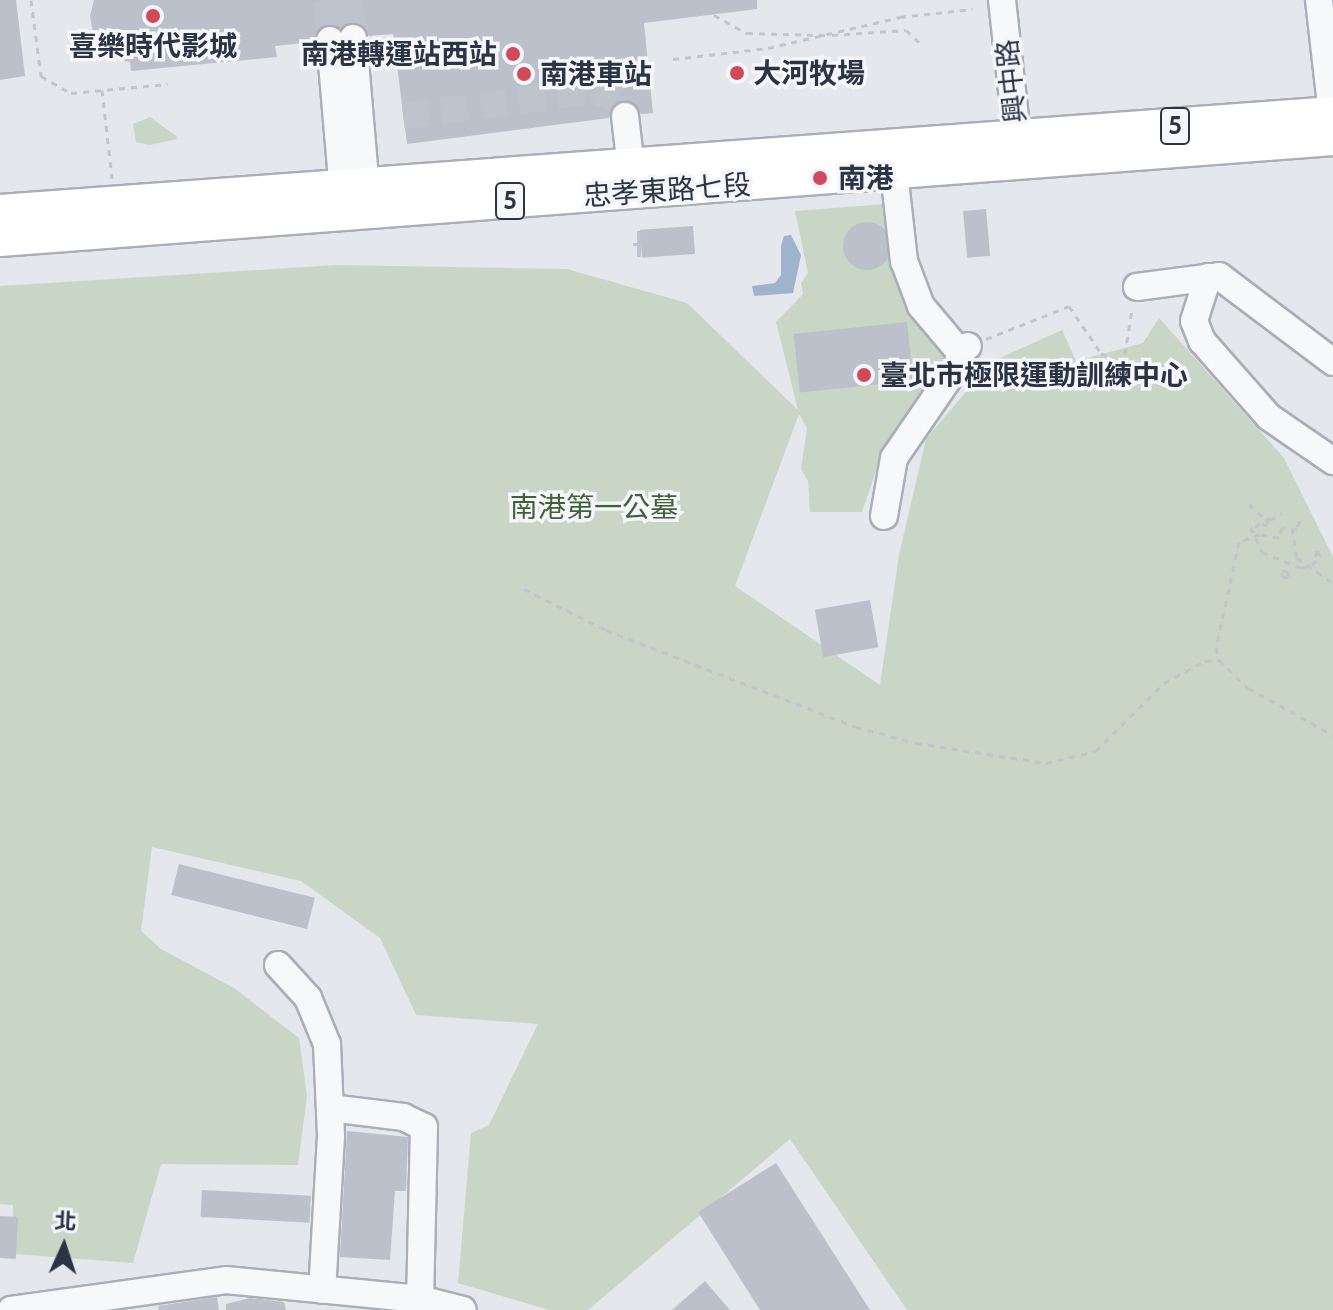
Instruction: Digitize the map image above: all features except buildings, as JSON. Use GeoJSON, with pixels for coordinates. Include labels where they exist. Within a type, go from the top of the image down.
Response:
{"type":"FeatureCollection","features":[{"type":"Feature","properties":{"kind":"main road","name":"忠孝東路七段"},"geometry":{"type":"LineString","coordinates":[[0,211],[355,200],[894,172],[1019,150],[1333,113]]}},
{"type":"Feature","properties":{"kind":"main road","name":"忠孝東路七段"},"geometry":{"type":"LineString","coordinates":[[0,240],[631,168],[1333,139]]}},
{"type":"Feature","properties":{"kind":"street","name":"興中路"},"geometry":{"type":"LineString","coordinates":[[1002,0],[1019,150]]}},
{"type":"Feature","properties":{"kind":"street"},"geometry":{"type":"LineString","coordinates":[[1319,0],[1333,123]]}},
{"type":"Feature","properties":{"kind":"street"},"geometry":{"type":"LineString","coordinates":[[342,39],[355,200]]}},
{"type":"Feature","properties":{"kind":"street"},"geometry":{"type":"LineString","coordinates":[[625,116],[631,168]]}},
{"type":"Feature","properties":{"kind":"street"},"geometry":{"type":"LineString","coordinates":[[884,516],[894,458],[959,363],[964,348],[921,306],[904,261],[894,172]]}},
{"type":"Feature","properties":{"kind":"street"},"geometry":{"type":"LineString","coordinates":[[1137,287],[1219,276],[1333,362]]}},
{"type":"Feature","properties":{"kind":"street"},"geometry":{"type":"LineString","coordinates":[[1208,277],[1194,321],[1202,341],[1269,417],[1333,461]]}},
{"type":"Feature","properties":{"kind":"street"},"geometry":{"type":"LineString","coordinates":[[278,965],[308,998],[323,1024],[330,1108],[322,1290]]}},
{"type":"Feature","properties":{"kind":"street"},"geometry":{"type":"LineString","coordinates":[[330,1108],[403,1117],[424,1127],[420,1299]]}},
{"type":"Feature","properties":{"kind":"street"},"geometry":{"type":"LineString","coordinates":[[11,1310],[226,1280],[420,1299],[463,1310]]}},
{"type":"Feature","properties":{"kind":"path"},"geometry":{"type":"LineString","coordinates":[[31,0],[41,76],[71,93],[168,84]]}},
{"type":"Feature","properties":{"kind":"path"},"geometry":{"type":"LineString","coordinates":[[673,59],[827,35],[900,17],[973,9]]}},
{"type":"Feature","properties":{"kind":"path"},"geometry":{"type":"LineString","coordinates":[[714,15],[747,33],[858,37],[906,30],[921,44]]}},
{"type":"Feature","properties":{"kind":"path"},"geometry":{"type":"LineString","coordinates":[[102,90],[112,181]]}},
{"type":"Feature","properties":{"kind":"path"},"geometry":{"type":"LineString","coordinates":[[964,348],[1069,306],[1101,353],[1123,366],[1137,287]]}},
{"type":"Feature","properties":{"kind":"path"},"geometry":{"type":"LineString","coordinates":[[1249,504],[1282,528],[1297,529],[1300,521]]}},
{"type":"Feature","properties":{"kind":"path"},"geometry":{"type":"LineString","coordinates":[[1281,514],[1254,528],[1252,535],[1262,552],[1291,563],[1312,565]]}},
{"type":"Feature","properties":{"kind":"path"},"geometry":{"type":"LineString","coordinates":[[1261,523],[1263,517]]}},
{"type":"Feature","properties":{"kind":"path"},"geometry":{"type":"LineString","coordinates":[[1282,528],[1279,538],[1252,535],[1239,542],[1215,639],[1219,660],[1248,688],[1333,735]]}},
{"type":"Feature","properties":{"kind":"path"},"geometry":{"type":"LineString","coordinates":[[1292,528],[1297,558],[1312,565],[1333,583]]}},
{"type":"Feature","properties":{"kind":"path"},"geometry":{"type":"LineString","coordinates":[[1312,565],[1315,558]]}},
{"type":"Feature","properties":{"kind":"path"},"geometry":{"type":"LineString","coordinates":[[1287,570],[1291,563]]}},
{"type":"Feature","properties":{"kind":"path"},"geometry":{"type":"LineString","coordinates":[[524,589],[606,630],[815,713],[916,743],[1046,763],[1096,751],[1164,683],[1205,661],[1219,660]]}},
{"type":"Feature","properties":{"kind":"green space"},"geometry":{"type":"Polygon","coordinates":[[[150,117],[177,139],[150,145],[136,142],[133,124],[150,117]]]}},
{"type":"Feature","properties":{"kind":"green space","name":"南港第一公墓"},"geometry":{"type":"Polygon","coordinates":[[[898,203],[904,261],[959,351],[879,462],[862,512],[810,512],[808,481],[801,469],[807,428],[799,414],[735,586],[880,685],[899,555],[926,439],[991,362],[1062,330],[1076,361],[1143,343],[1159,318],[1284,458],[1333,557],[1333,1310],[907,1310],[790,1139],[588,1310],[549,1310],[458,1283],[471,1133],[489,1125],[538,1024],[416,1015],[380,938],[301,881],[152,847],[141,931],[161,949],[234,988],[299,1038],[307,1096],[298,1165],[161,1164],[133,1263],[14,1254],[13,1205],[0,1204],[0,286],[336,265],[567,269],[687,303],[798,410],[776,322],[803,294],[801,283],[808,273],[795,211],[898,203]]]}},
{"type":"Feature","properties":{"kind":"water"},"geometry":{"type":"Polygon","coordinates":[[[791,235],[801,255],[793,293],[754,296],[752,286],[775,283],[781,275],[781,246],[784,236],[791,235]]]}},
{"type":"Feature","properties":{"kind":"tunnel"},"geometry":{"type":"LineString","coordinates":[[327,0],[330,40]]}},
{"type":"Feature","properties":{"kind":"tunnel"},"geometry":{"type":"LineString","coordinates":[[350,0],[353,38]]}},
{"type":"Feature","properties":{"kind":"tunnel"},"geometry":{"type":"LineString","coordinates":[[403,116],[596,91],[617,100],[625,116]]}},
{"type":"Feature","properties":{"kind":"place","name":"喜樂時代影城"},"geometry":{"type":"Point","coordinates":[153,16]}},
{"type":"Feature","properties":{"kind":"place","name":"南港轉運站西站"},"geometry":{"type":"Point","coordinates":[513,54]}},
{"type":"Feature","properties":{"kind":"place","name":"大河牧場"},"geometry":{"type":"Point","coordinates":[737,73]}},
{"type":"Feature","properties":{"kind":"place","name":"南港車站"},"geometry":{"type":"Point","coordinates":[524,74]}},
{"type":"Feature","properties":{"kind":"place","name":"南港"},"geometry":{"type":"Point","coordinates":[820,178]}},
{"type":"Feature","properties":{"kind":"place","name":"臺北市極限運動訓練中心"},"geometry":{"type":"Point","coordinates":[864,375]}}]}
